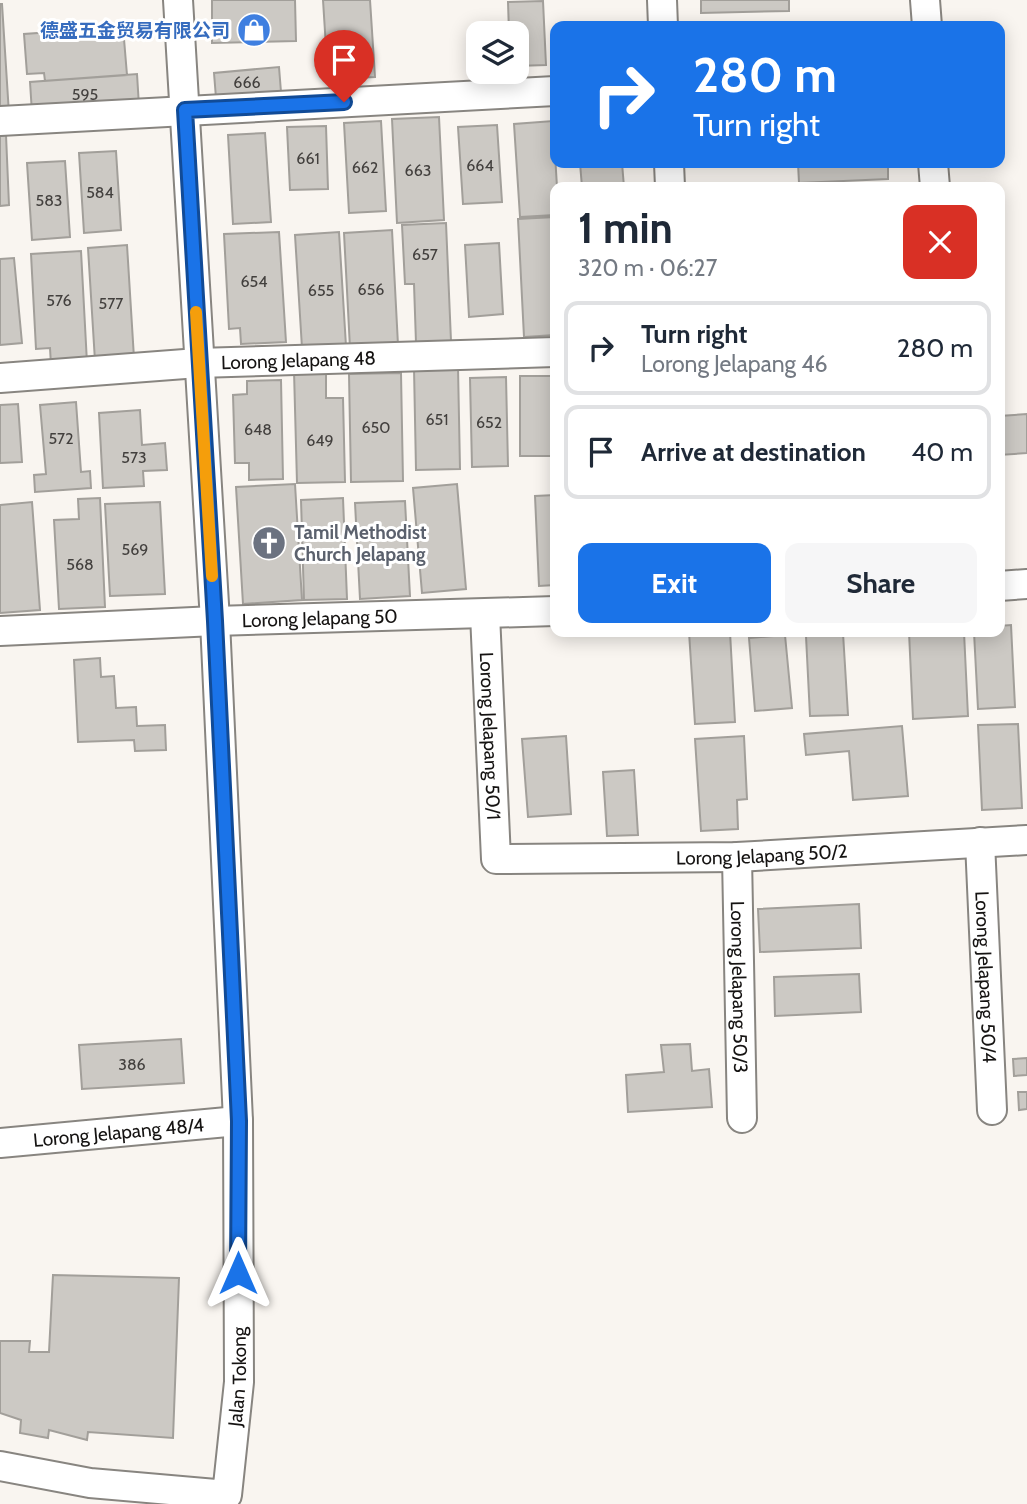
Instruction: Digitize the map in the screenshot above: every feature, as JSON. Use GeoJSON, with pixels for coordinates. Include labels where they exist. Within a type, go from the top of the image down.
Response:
{"type":"FeatureCollection","features":[{"type":"Feature","properties":{"kind":"street","name":"Jalan Tokong"},"geometry":{"type":"LineString","coordinates":[[0,1466],[90,1483],[227,1495],[239,1382],[239,1121],[215,621],[178,0]]}},
{"type":"Feature","properties":{"kind":"street"},"geometry":{"type":"LineString","coordinates":[[662,0],[663,21]]}},
{"type":"Feature","properties":{"kind":"street"},"geometry":{"type":"LineString","coordinates":[[925,0],[926,21]]}},
{"type":"Feature","properties":{"kind":"street"},"geometry":{"type":"LineString","coordinates":[[0,121],[550,91]]}},
{"type":"Feature","properties":{"kind":"street","name":"Lorong Jelapang 48"},"geometry":{"type":"LineString","coordinates":[[0,377],[198,363],[550,352]]}},
{"type":"Feature","properties":{"kind":"street"},"geometry":{"type":"LineString","coordinates":[[1005,586],[1027,584]]}},
{"type":"Feature","properties":{"kind":"street","name":"Lorong Jelapang 50"},"geometry":{"type":"LineString","coordinates":[[0,631],[215,621],[550,611]]}},
{"type":"Feature","properties":{"kind":"street","name":"Lorong Jelapang 50/1"},"geometry":{"type":"LineString","coordinates":[[485,614],[496,859]]}},
{"type":"Feature","properties":{"kind":"street","name":"Lorong Jelapang 50/2"},"geometry":{"type":"LineString","coordinates":[[496,859],[737,857],[1027,840]]}},
{"type":"Feature","properties":{"kind":"street","name":"Lorong Jelapang 50/4"},"geometry":{"type":"LineString","coordinates":[[980,842],[992,1110]]}},
{"type":"Feature","properties":{"kind":"street","name":"Lorong Jelapang 50/3"},"geometry":{"type":"LineString","coordinates":[[737,857],[741,1118]]}},
{"type":"Feature","properties":{"kind":"street","name":"Lorong Jelapang 48/4"},"geometry":{"type":"LineString","coordinates":[[0,1143],[239,1121]]}},
{"type":"Feature","properties":{"kind":"building","name":"德盛五金贸易有限公司"},"geometry":{"type":"Polygon","coordinates":[[[212,0],[295,0],[296,41],[212,43],[212,0]]]}},
{"type":"Feature","properties":{"kind":"building"},"geometry":{"type":"Polygon","coordinates":[[[323,0],[370,0],[375,77],[328,79],[323,0]]]}},
{"type":"Feature","properties":{"kind":"building"},"geometry":{"type":"Polygon","coordinates":[[[701,0],[789,0],[789,11],[701,13],[701,0]]]}},
{"type":"Feature","properties":{"kind":"building"},"geometry":{"type":"Polygon","coordinates":[[[543,1],[546,65],[529,66],[529,21],[509,21],[508,2],[543,1]]]}},
{"type":"Feature","properties":{"kind":"building"},"geometry":{"type":"Polygon","coordinates":[[[2,4],[9,114],[0,114],[2,4]]]}},
{"type":"Feature","properties":{"kind":"building"},"geometry":{"type":"Polygon","coordinates":[[[123,27],[127,75],[45,81],[44,73],[27,74],[24,34],[123,27]]]}},
{"type":"Feature","properties":{"kind":"building"},"geometry":{"type":"Polygon","coordinates":[[[279,67],[281,92],[216,98],[214,73],[279,67]]]}},
{"type":"Feature","properties":{"kind":"building"},"geometry":{"type":"Polygon","coordinates":[[[137,74],[139,106],[32,113],[30,82],[137,74]]]}},
{"type":"Feature","properties":{"kind":"building"},"geometry":{"type":"Polygon","coordinates":[[[439,117],[444,220],[397,223],[392,119],[439,117]]]}},
{"type":"Feature","properties":{"kind":"building"},"geometry":{"type":"Polygon","coordinates":[[[381,121],[386,211],[349,213],[344,123],[381,121]]]}},
{"type":"Feature","properties":{"kind":"building"},"geometry":{"type":"Polygon","coordinates":[[[550,121],[550,168],[556,168],[557,182],[550,182],[550,215],[520,217],[514,124],[550,121]]]}},
{"type":"Feature","properties":{"kind":"building"},"geometry":{"type":"Polygon","coordinates":[[[497,125],[502,202],[463,204],[458,127],[497,125]]]}},
{"type":"Feature","properties":{"kind":"building"},"geometry":{"type":"Polygon","coordinates":[[[326,126],[328,189],[290,190],[287,127],[326,126]]]}},
{"type":"Feature","properties":{"kind":"building"},"geometry":{"type":"Polygon","coordinates":[[[265,133],[271,222],[233,224],[228,135],[265,133]]]}},
{"type":"Feature","properties":{"kind":"building"},"geometry":{"type":"Polygon","coordinates":[[[6,135],[9,205],[0,206],[0,136],[6,135]]]}},
{"type":"Feature","properties":{"kind":"building"},"geometry":{"type":"Polygon","coordinates":[[[116,151],[121,230],[84,233],[79,153],[116,151]]]}},
{"type":"Feature","properties":{"kind":"building"},"geometry":{"type":"Polygon","coordinates":[[[65,161],[70,237],[32,240],[27,163],[65,161]]]}},
{"type":"Feature","properties":{"kind":"building"},"geometry":{"type":"Polygon","coordinates":[[[580,168],[622,168],[624,182],[582,182],[580,168]]]}},
{"type":"Feature","properties":{"kind":"building"},"geometry":{"type":"Polygon","coordinates":[[[798,168],[888,168],[888,179],[799,182],[798,168]]]}},
{"type":"Feature","properties":{"kind":"building"},"geometry":{"type":"Polygon","coordinates":[[[550,217],[550,335],[524,337],[518,219],[550,217]]]}},
{"type":"Feature","properties":{"kind":"building"},"geometry":{"type":"Polygon","coordinates":[[[446,223],[451,341],[416,343],[414,284],[405,284],[402,225],[446,223]]]}},
{"type":"Feature","properties":{"kind":"building"},"geometry":{"type":"Polygon","coordinates":[[[392,230],[398,345],[350,348],[344,233],[392,230]]]}},
{"type":"Feature","properties":{"kind":"building"},"geometry":{"type":"Polygon","coordinates":[[[279,232],[286,342],[241,344],[240,328],[229,329],[224,234],[279,232]]]}},
{"type":"Feature","properties":{"kind":"building"},"geometry":{"type":"Polygon","coordinates":[[[339,232],[346,346],[302,348],[295,235],[339,232]]]}},
{"type":"Feature","properties":{"kind":"building"},"geometry":{"type":"Polygon","coordinates":[[[499,243],[503,314],[469,317],[465,245],[499,243]]]}},
{"type":"Feature","properties":{"kind":"building"},"geometry":{"type":"Polygon","coordinates":[[[127,245],[134,358],[95,361],[88,248],[127,245]]]}},
{"type":"Feature","properties":{"kind":"building"},"geometry":{"type":"Polygon","coordinates":[[[81,251],[87,363],[51,365],[50,348],[36,349],[31,254],[81,251]]]}},
{"type":"Feature","properties":{"kind":"building"},"geometry":{"type":"Polygon","coordinates":[[[14,258],[22,343],[0,345],[0,259],[14,258]]]}},
{"type":"Feature","properties":{"kind":"building"},"geometry":{"type":"Polygon","coordinates":[[[458,367],[460,469],[416,470],[414,368],[458,367]]]}},
{"type":"Feature","properties":{"kind":"building"},"geometry":{"type":"Polygon","coordinates":[[[326,369],[326,398],[343,398],[345,482],[297,483],[294,371],[326,369]]]}},
{"type":"Feature","properties":{"kind":"building"},"geometry":{"type":"Polygon","coordinates":[[[401,373],[403,481],[351,482],[349,374],[401,373]]]}},
{"type":"Feature","properties":{"kind":"building"},"geometry":{"type":"Polygon","coordinates":[[[520,376],[550,376],[550,456],[520,456],[520,376]]]}},
{"type":"Feature","properties":{"kind":"building"},"geometry":{"type":"Polygon","coordinates":[[[506,377],[508,466],[472,467],[470,378],[506,377]]]}},
{"type":"Feature","properties":{"kind":"building"},"geometry":{"type":"Polygon","coordinates":[[[281,380],[283,479],[249,480],[249,463],[235,463],[233,395],[247,394],[247,381],[281,380]]]}},
{"type":"Feature","properties":{"kind":"building"},"geometry":{"type":"Polygon","coordinates":[[[76,402],[81,472],[90,471],[91,488],[35,492],[34,475],[46,474],[40,405],[76,402]]]}},
{"type":"Feature","properties":{"kind":"building"},"geometry":{"type":"Polygon","coordinates":[[[18,404],[22,462],[0,463],[0,405],[18,404]]]}},
{"type":"Feature","properties":{"kind":"building"},"geometry":{"type":"Polygon","coordinates":[[[140,410],[142,445],[165,443],[167,470],[143,471],[144,486],[103,488],[99,413],[140,410]]]}},
{"type":"Feature","properties":{"kind":"building"},"geometry":{"type":"Polygon","coordinates":[[[1027,414],[1027,453],[1005,455],[1005,416],[1027,414]]]}},
{"type":"Feature","properties":{"kind":"building","name":"Tamil Methodist Church Jelapang"},"geometry":{"type":"Polygon","coordinates":[[[295,484],[302,600],[243,604],[236,487],[295,484]]]}},
{"type":"Feature","properties":{"kind":"building"},"geometry":{"type":"Polygon","coordinates":[[[457,484],[466,589],[422,593],[413,488],[457,484]]]}},
{"type":"Feature","properties":{"kind":"building"},"geometry":{"type":"Polygon","coordinates":[[[550,495],[550,585],[539,586],[535,496],[550,495]]]}},
{"type":"Feature","properties":{"kind":"building"},"geometry":{"type":"Polygon","coordinates":[[[100,498],[105,607],[59,609],[54,520],[79,519],[78,499],[100,498]]]}},
{"type":"Feature","properties":{"kind":"building"},"geometry":{"type":"Polygon","coordinates":[[[343,498],[347,599],[304,600],[301,500],[343,498]]]}},
{"type":"Feature","properties":{"kind":"building"},"geometry":{"type":"Polygon","coordinates":[[[405,501],[410,596],[360,599],[355,503],[405,501]]]}},
{"type":"Feature","properties":{"kind":"building"},"geometry":{"type":"Polygon","coordinates":[[[32,502],[40,610],[0,613],[0,505],[32,502]]]}},
{"type":"Feature","properties":{"kind":"building"},"geometry":{"type":"Polygon","coordinates":[[[160,502],[165,594],[110,596],[105,504],[160,502]]]}},
{"type":"Feature","properties":{"kind":"building"},"geometry":{"type":"Polygon","coordinates":[[[1011,625],[1015,707],[978,709],[974,637],[1005,637],[1005,626],[1011,625]]]}},
{"type":"Feature","properties":{"kind":"building"},"geometry":{"type":"Polygon","coordinates":[[[689,637],[730,637],[735,722],[695,724],[689,637]]]}},
{"type":"Feature","properties":{"kind":"building"},"geometry":{"type":"Polygon","coordinates":[[[785,637],[792,708],[755,711],[749,638],[785,637]]]}},
{"type":"Feature","properties":{"kind":"building"},"geometry":{"type":"Polygon","coordinates":[[[806,637],[843,637],[848,715],[810,716],[806,637]]]}},
{"type":"Feature","properties":{"kind":"building"},"geometry":{"type":"Polygon","coordinates":[[[909,637],[964,637],[968,716],[913,719],[909,637]]]}},
{"type":"Feature","properties":{"kind":"building"},"geometry":{"type":"Polygon","coordinates":[[[100,658],[101,677],[114,676],[116,708],[136,707],[137,726],[165,725],[166,750],[135,751],[134,740],[78,742],[74,660],[100,658]]]}},
{"type":"Feature","properties":{"kind":"building"},"geometry":{"type":"Polygon","coordinates":[[[1018,724],[1022,808],[982,810],[978,725],[1018,724]]]}},
{"type":"Feature","properties":{"kind":"building"},"geometry":{"type":"Polygon","coordinates":[[[902,726],[908,796],[853,800],[849,751],[806,755],[804,734],[902,726]]]}},
{"type":"Feature","properties":{"kind":"building"},"geometry":{"type":"Polygon","coordinates":[[[566,736],[571,814],[528,817],[522,739],[566,736]]]}},
{"type":"Feature","properties":{"kind":"building"},"geometry":{"type":"Polygon","coordinates":[[[744,736],[747,799],[737,800],[738,829],[701,831],[695,739],[744,736]]]}},
{"type":"Feature","properties":{"kind":"building"},"geometry":{"type":"Polygon","coordinates":[[[634,770],[638,835],[607,836],[603,772],[634,770]]]}},
{"type":"Feature","properties":{"kind":"building"},"geometry":{"type":"Polygon","coordinates":[[[859,904],[861,948],[760,952],[758,909],[859,904]]]}},
{"type":"Feature","properties":{"kind":"building"},"geometry":{"type":"Polygon","coordinates":[[[859,974],[861,1012],[775,1016],[774,977],[859,974]]]}},
{"type":"Feature","properties":{"kind":"building"},"geometry":{"type":"Polygon","coordinates":[[[181,1039],[184,1083],[82,1089],[79,1045],[181,1039]]]}},
{"type":"Feature","properties":{"kind":"building"},"geometry":{"type":"Polygon","coordinates":[[[690,1044],[692,1071],[709,1069],[712,1107],[628,1112],[626,1075],[664,1072],[661,1045],[690,1044]]]}},
{"type":"Feature","properties":{"kind":"building"},"geometry":{"type":"Polygon","coordinates":[[[1027,1058],[1027,1075],[1014,1076],[1013,1059],[1027,1058]]]}},
{"type":"Feature","properties":{"kind":"building"},"geometry":{"type":"Polygon","coordinates":[[[1018,1092],[1027,1092],[1027,1109],[1019,1110],[1018,1092]]]}},
{"type":"Feature","properties":{"kind":"building"},"geometry":{"type":"Polygon","coordinates":[[[53,1275],[179,1278],[173,1438],[88,1432],[87,1440],[49,1430],[48,1438],[20,1433],[21,1420],[0,1413],[0,1341],[30,1341],[29,1352],[49,1352],[53,1275]]]}},
{"type":"Feature","properties":{"kind":"slow traffic"},"geometry":{"type":"LineString","coordinates":[[196,312],[212,576]]}},
{"type":"Feature","properties":{"kind":"place","name":"德盛五金贸易有限公司"},"geometry":{"type":"Point","coordinates":[254,30]}},
{"type":"Feature","properties":{"kind":"place","name":"Tamil Methodist Church Jelapang"},"geometry":{"type":"Point","coordinates":[269,543]}},
{"type":"Feature","properties":{"kind":"route"},"geometry":{"type":"LineString","coordinates":[[238,1273],[239,1121],[215,621],[185,110],[344,102]]}}]}
